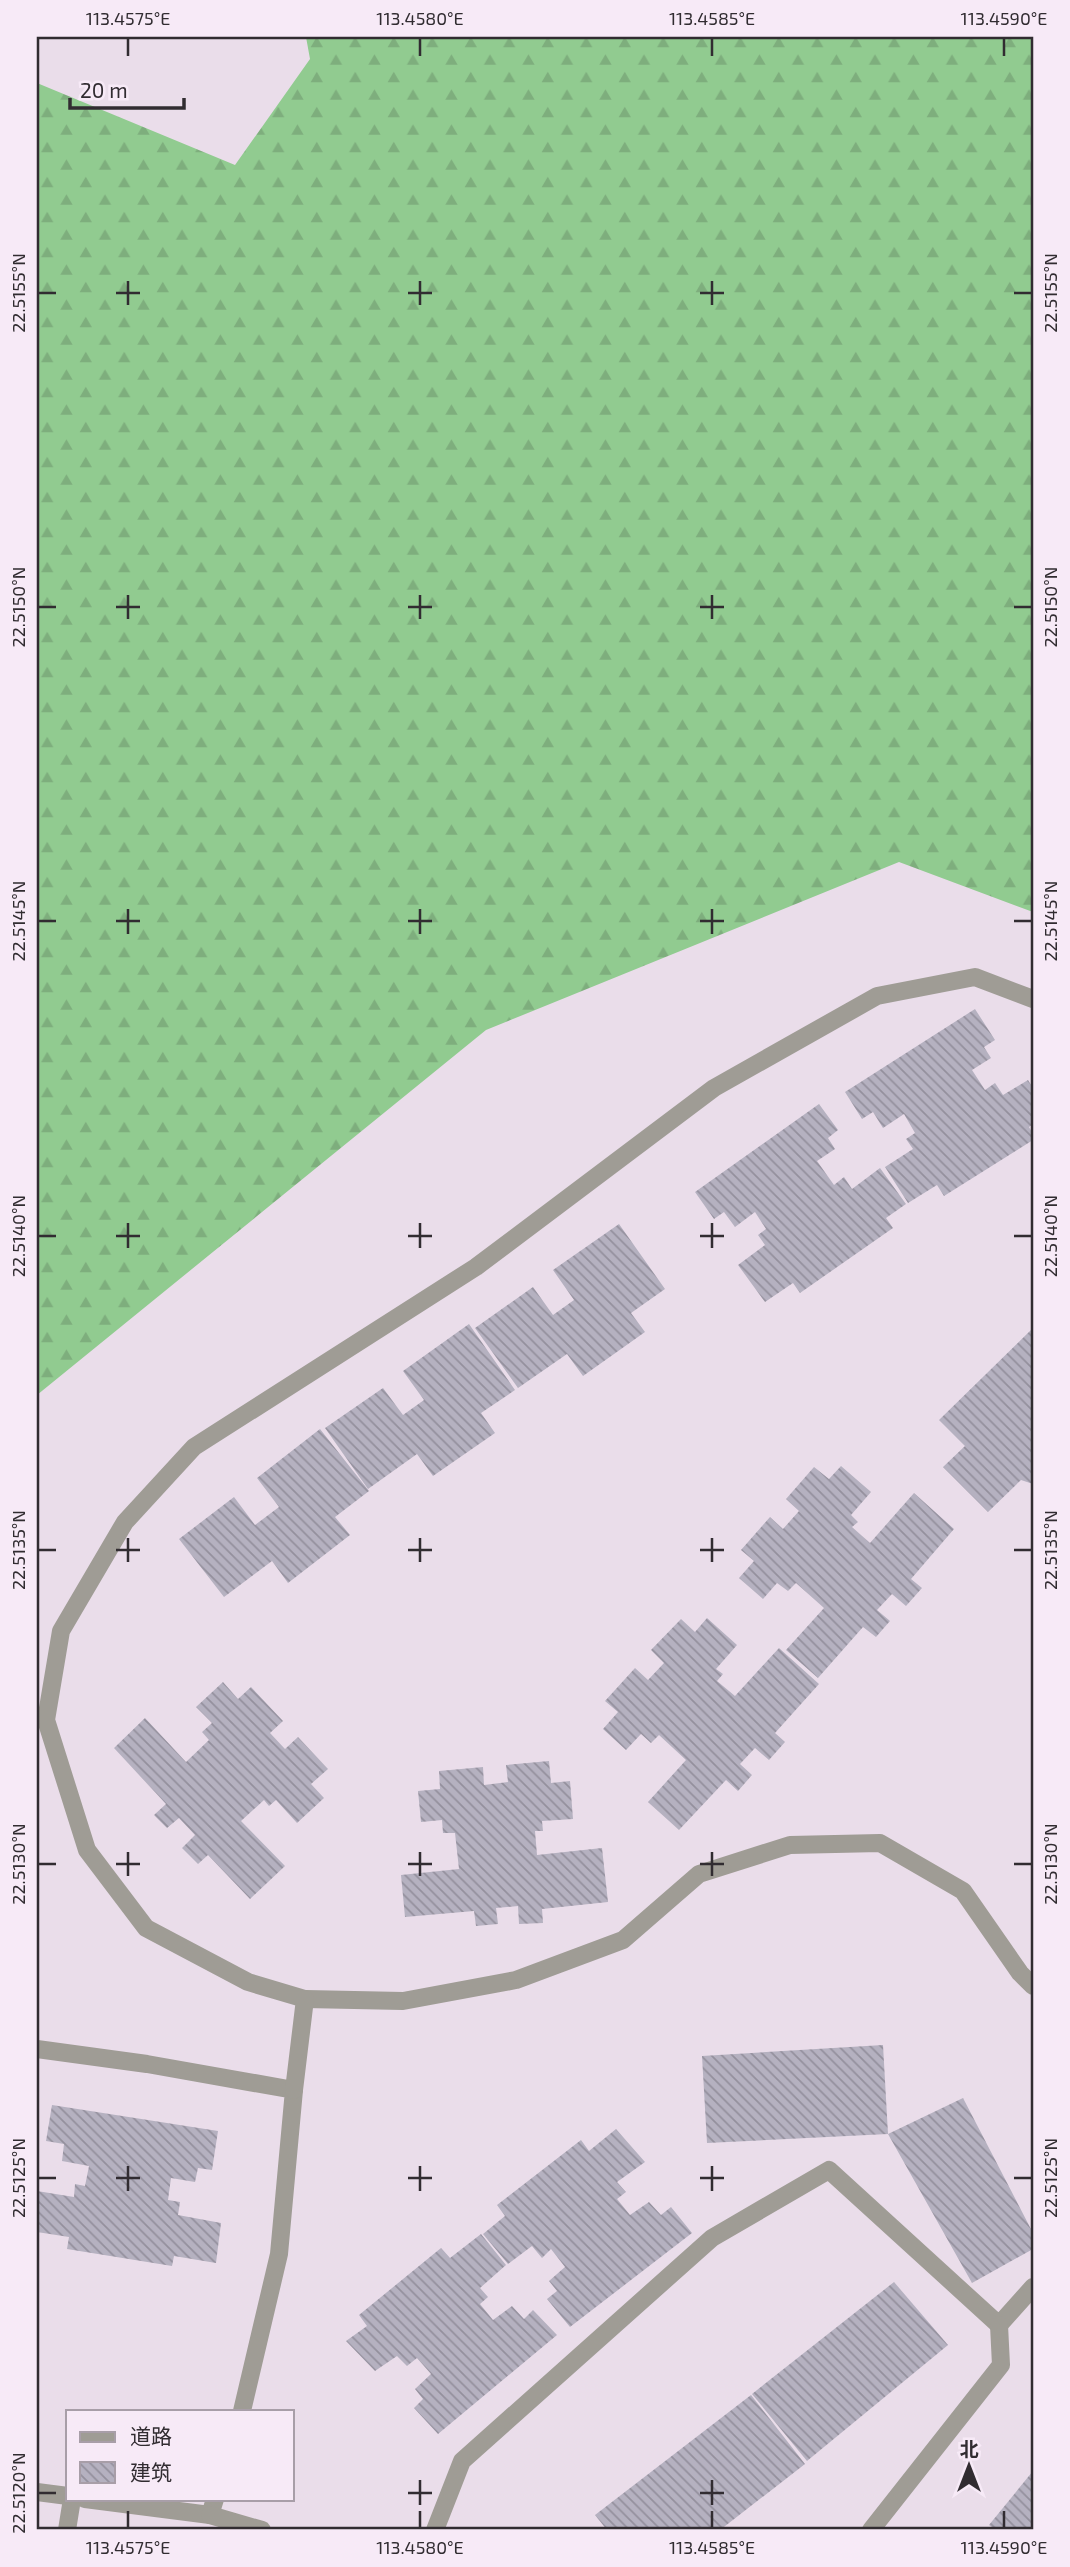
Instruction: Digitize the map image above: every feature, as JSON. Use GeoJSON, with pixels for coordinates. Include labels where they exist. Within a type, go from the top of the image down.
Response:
{"type":"FeatureCollection","features":[{"type":"Feature","properties":{"kind":"street"},"geometry":{"type":"LineString","coordinates":[[1033,999],[975,977],[877,996],[714,1088],[476,1267],[194,1447],[125,1522],[61,1631],[46,1720],[87,1850],[146,1928],[248,1982],[305,1999],[402,2001],[516,1980],[623,1940],[699,1874],[790,1845],[880,1843],[963,1891],[1020,1973],[1033,1986]]}},
{"type":"Feature","properties":{"kind":"street"},"geometry":{"type":"LineString","coordinates":[[242,2410],[279,2254],[305,1999]]}},
{"type":"Feature","properties":{"kind":"street"},"geometry":{"type":"LineString","coordinates":[[37,2049],[147,2064],[294,2090]]}},
{"type":"Feature","properties":{"kind":"street"},"geometry":{"type":"LineString","coordinates":[[435,2530],[462,2461],[712,2238],[830,2170],[999,2325]]}},
{"type":"Feature","properties":{"kind":"street"},"geometry":{"type":"LineString","coordinates":[[871,2530],[1000,2365],[999,2325],[1033,2287]]}},
{"type":"Feature","properties":{"kind":"street"},"geometry":{"type":"LineString","coordinates":[[37,2491],[66,2497]]}},
{"type":"Feature","properties":{"kind":"street"},"geometry":{"type":"LineString","coordinates":[[66,2530],[70,2500]]}},
{"type":"Feature","properties":{"kind":"street"},"geometry":{"type":"LineString","coordinates":[[101,2500],[212,2507],[262,2530]]}},
{"type":"Feature","properties":{"kind":"green space"},"geometry":{"type":"Polygon","coordinates":[[[306,37],[1033,37],[1033,912],[899,862],[486,1030],[37,1395],[37,83],[235,165],[310,59],[306,37]]]}},
{"type":"Feature","properties":{"kind":"building"},"geometry":{"type":"Polygon","coordinates":[[[975,1009],[995,1040],[984,1047],[991,1058],[972,1070],[985,1090],[995,1083],[1003,1095],[1028,1080],[1033,1088],[1033,1124],[1029,1127],[1033,1140],[944,1196],[937,1185],[908,1203],[885,1167],[913,1149],[906,1139],[915,1133],[904,1114],[883,1128],[873,1112],[862,1119],[845,1092],[975,1009]]]}},
{"type":"Feature","properties":{"kind":"building"},"geometry":{"type":"Polygon","coordinates":[[[819,1104],[838,1130],[828,1138],[835,1149],[817,1161],[834,1185],[844,1177],[852,1189],[880,1168],[906,1204],[886,1218],[893,1228],[800,1293],[793,1283],[765,1302],[738,1265],[765,1245],[758,1235],[766,1229],[755,1212],[735,1227],[724,1212],[714,1219],[695,1192],[819,1104]]]}},
{"type":"Feature","properties":{"kind":"building"},"geometry":{"type":"Polygon","coordinates":[[[619,1224],[665,1289],[631,1313],[645,1332],[583,1376],[567,1354],[518,1388],[475,1328],[533,1287],[553,1315],[574,1300],[553,1270],[619,1224]]]}},
{"type":"Feature","properties":{"kind":"building"},"geometry":{"type":"Polygon","coordinates":[[[469,1324],[515,1390],[481,1413],[495,1433],[433,1476],[417,1454],[368,1489],[325,1428],[383,1388],[403,1415],[424,1400],[403,1371],[469,1324]]]}},
{"type":"Feature","properties":{"kind":"building"},"geometry":{"type":"Polygon","coordinates":[[[1033,1328],[1033,1484],[1021,1480],[988,1512],[943,1467],[965,1446],[939,1420],[1033,1328]]]}},
{"type":"Feature","properties":{"kind":"building"},"geometry":{"type":"Polygon","coordinates":[[[320,1429],[369,1491],[335,1517],[350,1535],[288,1583],[272,1561],[224,1597],[179,1539],[234,1497],[255,1525],[279,1507],[257,1478],[320,1429]]]}},
{"type":"Feature","properties":{"kind":"building"},"geometry":{"type":"Polygon","coordinates":[[[841,1466],[871,1492],[851,1515],[858,1522],[852,1527],[870,1543],[914,1493],[954,1529],[911,1579],[922,1588],[906,1606],[892,1594],[877,1610],[890,1621],[876,1637],[863,1627],[818,1678],[786,1650],[824,1608],[796,1583],[788,1591],[777,1583],[763,1599],[739,1578],[754,1561],[741,1550],[770,1517],[783,1529],[799,1511],[786,1499],[814,1467],[829,1479],[841,1466]]]}},
{"type":"Feature","properties":{"kind":"building"},"geometry":{"type":"Polygon","coordinates":[[[707,1618],[737,1645],[716,1669],[723,1674],[717,1681],[735,1696],[779,1648],[819,1684],[775,1733],[785,1742],[769,1760],[755,1748],[740,1764],[752,1775],[738,1791],[726,1780],[679,1830],[648,1802],[686,1760],[659,1735],[651,1743],[641,1734],[626,1750],[603,1729],[618,1712],[605,1701],[635,1668],[648,1680],[664,1663],[651,1650],[681,1619],[695,1632],[707,1618]]]}},
{"type":"Feature","properties":{"kind":"building"},"geometry":{"type":"Polygon","coordinates":[[[223,1682],[238,1699],[251,1687],[283,1721],[270,1733],[285,1749],[298,1737],[328,1769],[311,1784],[324,1798],[297,1823],[276,1800],[269,1806],[264,1800],[241,1821],[285,1866],[250,1899],[208,1855],[198,1864],[182,1848],[195,1835],[179,1818],[167,1828],[154,1815],[166,1804],[114,1748],[145,1718],[186,1762],[209,1740],[202,1732],[212,1723],[196,1707],[223,1682]]]}},
{"type":"Feature","properties":{"kind":"building"},"geometry":{"type":"Polygon","coordinates":[[[549,1761],[551,1783],[570,1781],[573,1819],[542,1821],[543,1831],[535,1831],[537,1855],[602,1848],[608,1902],[542,1909],[543,1923],[519,1924],[518,1906],[496,1908],[498,1924],[476,1926],[474,1911],[405,1917],[401,1875],[459,1869],[455,1833],[443,1833],[442,1820],[421,1822],[418,1791],[440,1789],[439,1771],[483,1767],[484,1785],[508,1782],[506,1765],[549,1761]]]}},
{"type":"Feature","properties":{"kind":"building"},"geometry":{"type":"Polygon","coordinates":[[[883,2045],[888,2134],[707,2143],[702,2056],[883,2045]]]}},
{"type":"Feature","properties":{"kind":"building"},"geometry":{"type":"Polygon","coordinates":[[[963,2098],[1033,2233],[1033,2249],[972,2283],[888,2134],[963,2098]]]}},
{"type":"Feature","properties":{"kind":"building"},"geometry":{"type":"Polygon","coordinates":[[[52,2105],[218,2131],[212,2170],[198,2168],[195,2182],[171,2178],[168,2200],[180,2202],[178,2215],[221,2223],[216,2263],[174,2256],[172,2266],[67,2249],[69,2237],[37,2232],[37,2191],[74,2197],[75,2184],[85,2186],[89,2166],[62,2161],[64,2144],[46,2141],[52,2105]]]}},
{"type":"Feature","properties":{"kind":"building"},"geometry":{"type":"Polygon","coordinates":[[[616,2129],[645,2162],[617,2182],[626,2192],[617,2199],[630,2215],[649,2202],[661,2215],[671,2207],[692,2233],[570,2327],[547,2299],[557,2291],[549,2281],[565,2267],[551,2249],[542,2258],[532,2246],[508,2264],[483,2234],[505,2216],[497,2205],[581,2140],[589,2151],[616,2129]]]}},
{"type":"Feature","properties":{"kind":"building"},"geometry":{"type":"Polygon","coordinates":[[[481,2234],[506,2265],[480,2288],[488,2297],[480,2304],[493,2320],[512,2306],[524,2319],[533,2310],[557,2335],[438,2434],[414,2408],[423,2399],[415,2389],[431,2374],[417,2358],[407,2366],[397,2356],[375,2371],[346,2341],[367,2326],[359,2315],[441,2248],[450,2258],[481,2234]]]}},
{"type":"Feature","properties":{"kind":"building"},"geometry":{"type":"Polygon","coordinates":[[[894,2282],[948,2345],[807,2461],[752,2394],[894,2282]]]}},
{"type":"Feature","properties":{"kind":"building"},"geometry":{"type":"Polygon","coordinates":[[[751,2395],[805,2464],[720,2530],[607,2530],[595,2515],[751,2395]]]}},
{"type":"Feature","properties":{"kind":"building"},"geometry":{"type":"Polygon","coordinates":[[[1033,2471],[1033,2530],[996,2530],[989,2525],[1033,2471]]]}}]}
